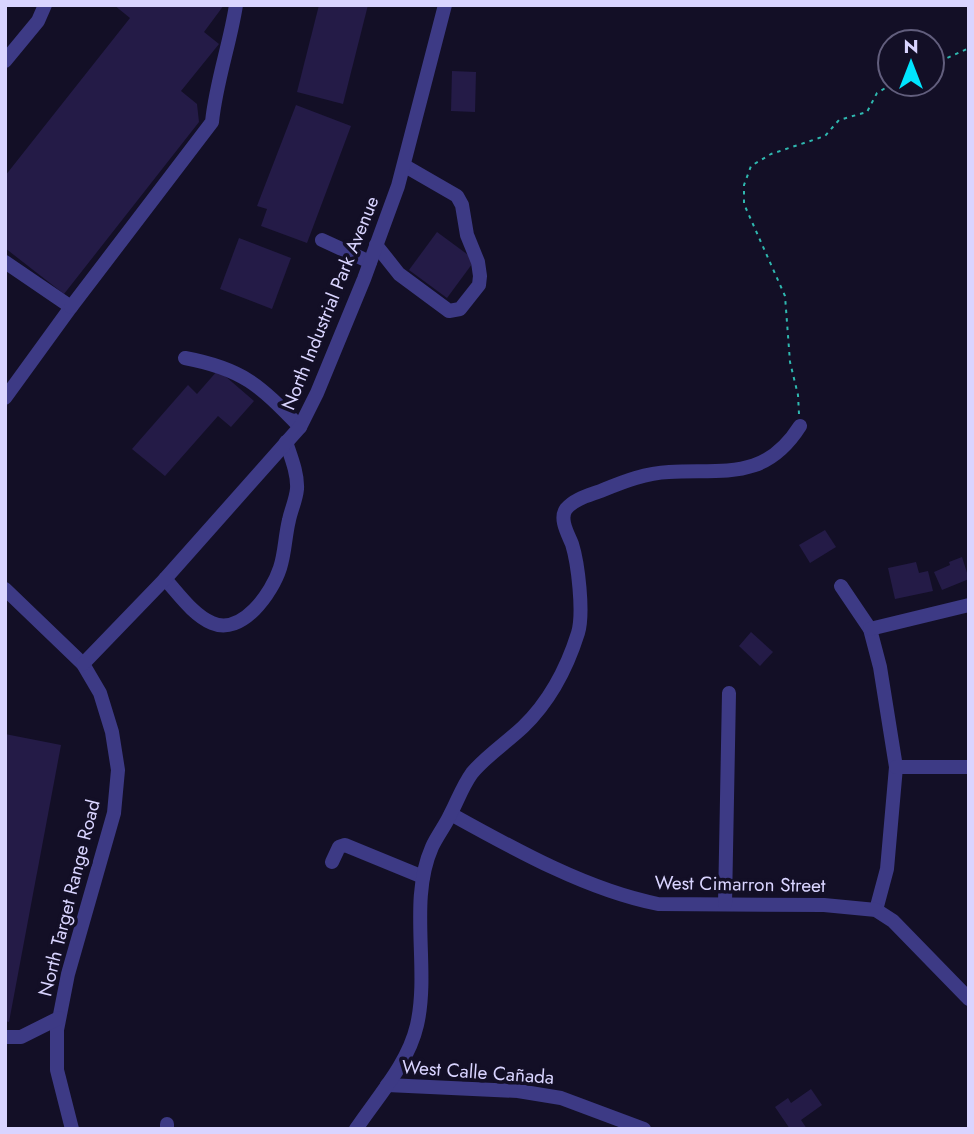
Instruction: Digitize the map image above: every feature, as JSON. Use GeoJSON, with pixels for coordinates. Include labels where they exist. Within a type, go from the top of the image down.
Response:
{"type":"FeatureCollection","features":[{"type":"Feature","properties":{"kind":"street"},"geometry":{"type":"LineString","coordinates":[[5,61],[38,21],[45,5]]}},
{"type":"Feature","properties":{"kind":"street"},"geometry":{"type":"LineString","coordinates":[[5,398],[212,122],[236,5]]}},
{"type":"Feature","properties":{"kind":"street","name":"North Industrial Park Avenue"},"geometry":{"type":"LineString","coordinates":[[83,664],[165,579],[300,427],[317,393],[370,262],[405,166],[445,5]]}},
{"type":"Feature","properties":{"kind":"street"},"geometry":{"type":"LineString","coordinates":[[376,245],[399,274],[449,311],[460,309],[479,285],[478,262],[467,235],[462,205],[457,196],[405,166]]}},
{"type":"Feature","properties":{"kind":"street"},"geometry":{"type":"LineString","coordinates":[[322,240],[370,262]]}},
{"type":"Feature","properties":{"kind":"street"},"geometry":{"type":"LineString","coordinates":[[5,262],[71,307]]}},
{"type":"Feature","properties":{"kind":"street"},"geometry":{"type":"LineString","coordinates":[[186,358],[216,364],[236,372],[264,391],[300,427]]}},
{"type":"Feature","properties":{"kind":"street"},"geometry":{"type":"LineString","coordinates":[[356,1129],[411,1045],[421,1000],[423,877],[433,846],[460,791],[474,771],[524,726],[548,699],[569,660],[579,628],[579,584],[573,548],[564,522],[567,508],[582,498],[636,477],[667,472],[749,468],[789,444],[800,426]]}},
{"type":"Feature","properties":{"kind":"street"},"geometry":{"type":"LineString","coordinates":[[165,579],[191,607],[212,623],[226,626],[239,621],[259,604],[273,585],[280,569],[289,519],[296,500],[296,474],[286,442]]}},
{"type":"Feature","properties":{"kind":"street"},"geometry":{"type":"LineString","coordinates":[[841,586],[870,629],[880,667],[896,767],[887,869],[876,910],[893,921],[969,999]]}},
{"type":"Feature","properties":{"kind":"street","name":"North Target Range Road"},"geometry":{"type":"LineString","coordinates":[[5,589],[83,664],[100,693],[112,732],[118,770],[114,813],[68,974],[57,1030],[57,1070],[72,1129]]}},
{"type":"Feature","properties":{"kind":"street"},"geometry":{"type":"LineString","coordinates":[[870,629],[969,606]]}},
{"type":"Feature","properties":{"kind":"street"},"geometry":{"type":"LineString","coordinates":[[725,904],[729,693]]}},
{"type":"Feature","properties":{"kind":"street"},"geometry":{"type":"LineString","coordinates":[[896,767],[969,767]]}},
{"type":"Feature","properties":{"kind":"street","name":"West Cimarron Street"},"geometry":{"type":"LineString","coordinates":[[451,814],[499,841],[632,899],[657,904],[824,905],[876,910]]}},
{"type":"Feature","properties":{"kind":"street"},"geometry":{"type":"LineString","coordinates":[[332,862],[339,848],[345,845],[423,877]]}},
{"type":"Feature","properties":{"kind":"street"},"geometry":{"type":"LineString","coordinates":[[5,1037],[21,1037],[59,1018]]}},
{"type":"Feature","properties":{"kind":"street","name":"West Calle Cañada"},"geometry":{"type":"LineString","coordinates":[[387,1085],[519,1091],[561,1098],[643,1129]]}},
{"type":"Feature","properties":{"kind":"path"},"geometry":{"type":"LineString","coordinates":[[946,58],[969,47]]}},
{"type":"Feature","properties":{"kind":"path"},"geometry":{"type":"LineString","coordinates":[[800,426],[798,395],[790,362],[785,296],[744,204],[744,185],[751,166],[771,154],[825,136],[839,120],[867,112],[876,95]]}},
{"type":"Feature","properties":{"kind":"building"},"geometry":{"type":"Polygon","coordinates":[[[114,5],[224,5],[204,32],[219,44],[181,91],[197,104],[199,122],[64,294],[5,248],[5,176],[130,18],[114,5]]]}},
{"type":"Feature","properties":{"kind":"building"},"geometry":{"type":"Polygon","coordinates":[[[319,5],[368,5],[343,104],[297,92],[319,5]]]}},
{"type":"Feature","properties":{"kind":"building"},"geometry":{"type":"Polygon","coordinates":[[[452,71],[476,72],[475,112],[451,111],[452,71]]]}},
{"type":"Feature","properties":{"kind":"building"},"geometry":{"type":"Polygon","coordinates":[[[296,105],[351,126],[307,243],[261,226],[267,209],[257,206],[296,105]]]}},
{"type":"Feature","properties":{"kind":"building"},"geometry":{"type":"Polygon","coordinates":[[[437,232],[475,260],[447,298],[409,270],[437,232]]]}},
{"type":"Feature","properties":{"kind":"building"},"geometry":{"type":"Polygon","coordinates":[[[239,238],[291,258],[272,309],[220,289],[239,238]]]}},
{"type":"Feature","properties":{"kind":"building"},"geometry":{"type":"Polygon","coordinates":[[[218,370],[254,401],[231,427],[218,416],[165,476],[132,449],[188,385],[197,394],[218,370]]]}},
{"type":"Feature","properties":{"kind":"building"},"geometry":{"type":"Polygon","coordinates":[[[825,530],[836,547],[810,563],[799,545],[825,530]]]}},
{"type":"Feature","properties":{"kind":"building"},"geometry":{"type":"Polygon","coordinates":[[[962,557],[969,579],[942,590],[934,572],[962,557]]]}},
{"type":"Feature","properties":{"kind":"building"},"geometry":{"type":"Polygon","coordinates":[[[916,562],[919,573],[928,571],[933,591],[895,599],[888,568],[916,562]]]}},
{"type":"Feature","properties":{"kind":"building"},"geometry":{"type":"Polygon","coordinates":[[[751,632],[773,652],[760,666],[739,646],[751,632]]]}},
{"type":"Feature","properties":{"kind":"building"},"geometry":{"type":"Polygon","coordinates":[[[5,734],[61,745],[9,1022],[5,1021],[5,734]]]}},
{"type":"Feature","properties":{"kind":"building"},"geometry":{"type":"Polygon","coordinates":[[[811,1089],[822,1105],[801,1120],[807,1129],[790,1129],[775,1107],[788,1098],[791,1103],[811,1089]]]}}]}
